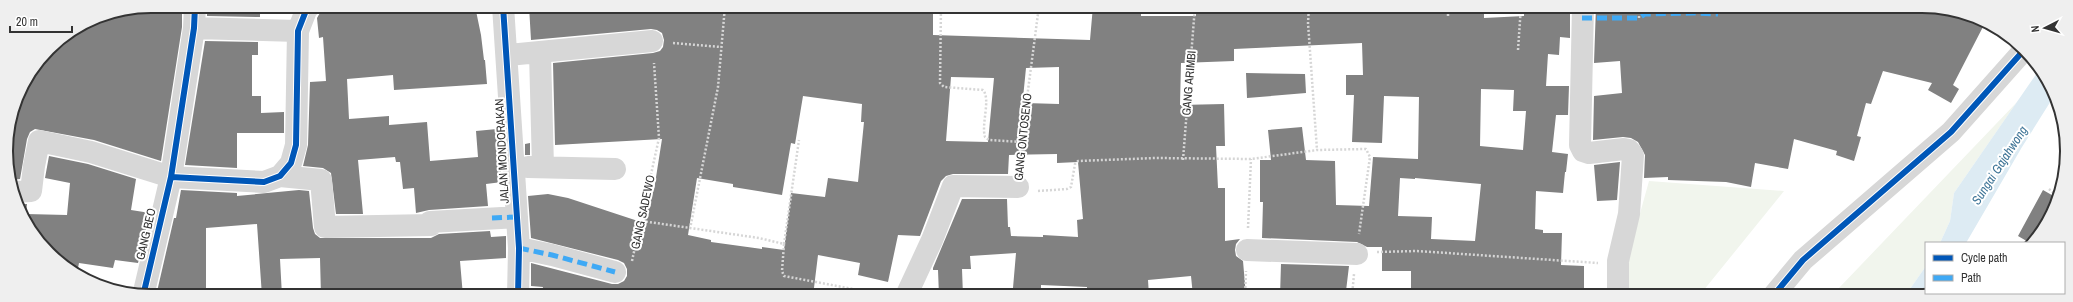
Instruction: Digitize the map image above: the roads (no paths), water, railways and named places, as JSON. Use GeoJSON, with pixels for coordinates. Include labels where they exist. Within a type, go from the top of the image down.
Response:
{"type":"FeatureCollection","features":[{"type":"Feature","properties":{"kind":"street","name":"GANG BEO"},"geometry":{"type":"LineString","coordinates":[[145,289],[171,177],[194,28],[195,13]]}},
{"type":"Feature","properties":{"kind":"street"},"geometry":{"type":"LineString","coordinates":[[280,176],[291,163],[296,145],[298,31],[305,13]]}},
{"type":"Feature","properties":{"kind":"street","name":"JALAN MONDORAKAN"},"geometry":{"type":"LineString","coordinates":[[504,13],[508,55],[517,217],[518,289]]}},
{"type":"Feature","properties":{"kind":"street"},"geometry":{"type":"LineString","coordinates":[[1582,13],[1580,145],[1583,151],[1589,152],[1624,149],[1629,150],[1633,155],[1629,214],[1618,261],[1618,289]]}},
{"type":"Feature","properties":{"kind":"street"},"geometry":{"type":"LineString","coordinates":[[194,28],[298,31]]}},
{"type":"Feature","properties":{"kind":"street"},"geometry":{"type":"LineString","coordinates":[[508,55],[652,41]]}},
{"type":"Feature","properties":{"kind":"street"},"geometry":{"type":"LineString","coordinates":[[540,53],[543,167]]}},
{"type":"Feature","properties":{"kind":"street"},"geometry":{"type":"LineString","coordinates":[[1779,289],[1803,260],[1951,132],[2021,54]]}},
{"type":"Feature","properties":{"kind":"street"},"geometry":{"type":"LineString","coordinates":[[19,192],[31,191],[39,141],[91,152],[171,177],[264,182],[280,176],[321,180],[325,227],[431,225],[430,222],[517,217]]}},
{"type":"Feature","properties":{"kind":"street"},"geometry":{"type":"LineString","coordinates":[[514,166],[615,169]]}},
{"type":"Feature","properties":{"kind":"street"},"geometry":{"type":"LineString","coordinates":[[909,289],[932,240],[952,186],[1018,187]]}},
{"type":"Feature","properties":{"kind":"street"},"geometry":{"type":"LineString","coordinates":[[518,248],[552,255],[615,272]]}},
{"type":"Feature","properties":{"kind":"street"},"geometry":{"type":"LineString","coordinates":[[1247,250],[1356,254]]}},
{"type":"Feature","properties":{"kind":"water","name":"Sungai Gajahwong"},"geometry":{"type":"Polygon","coordinates":[[[2036,74],[2042,82],[2051,101],[1967,242],[1940,242],[1950,221],[1954,193],[2036,74]]]}},
{"type":"Feature","properties":{"kind":"water"},"geometry":{"type":"Polygon","coordinates":[[[1925,267],[1925,289],[1910,289],[1925,267]]]}}]}
